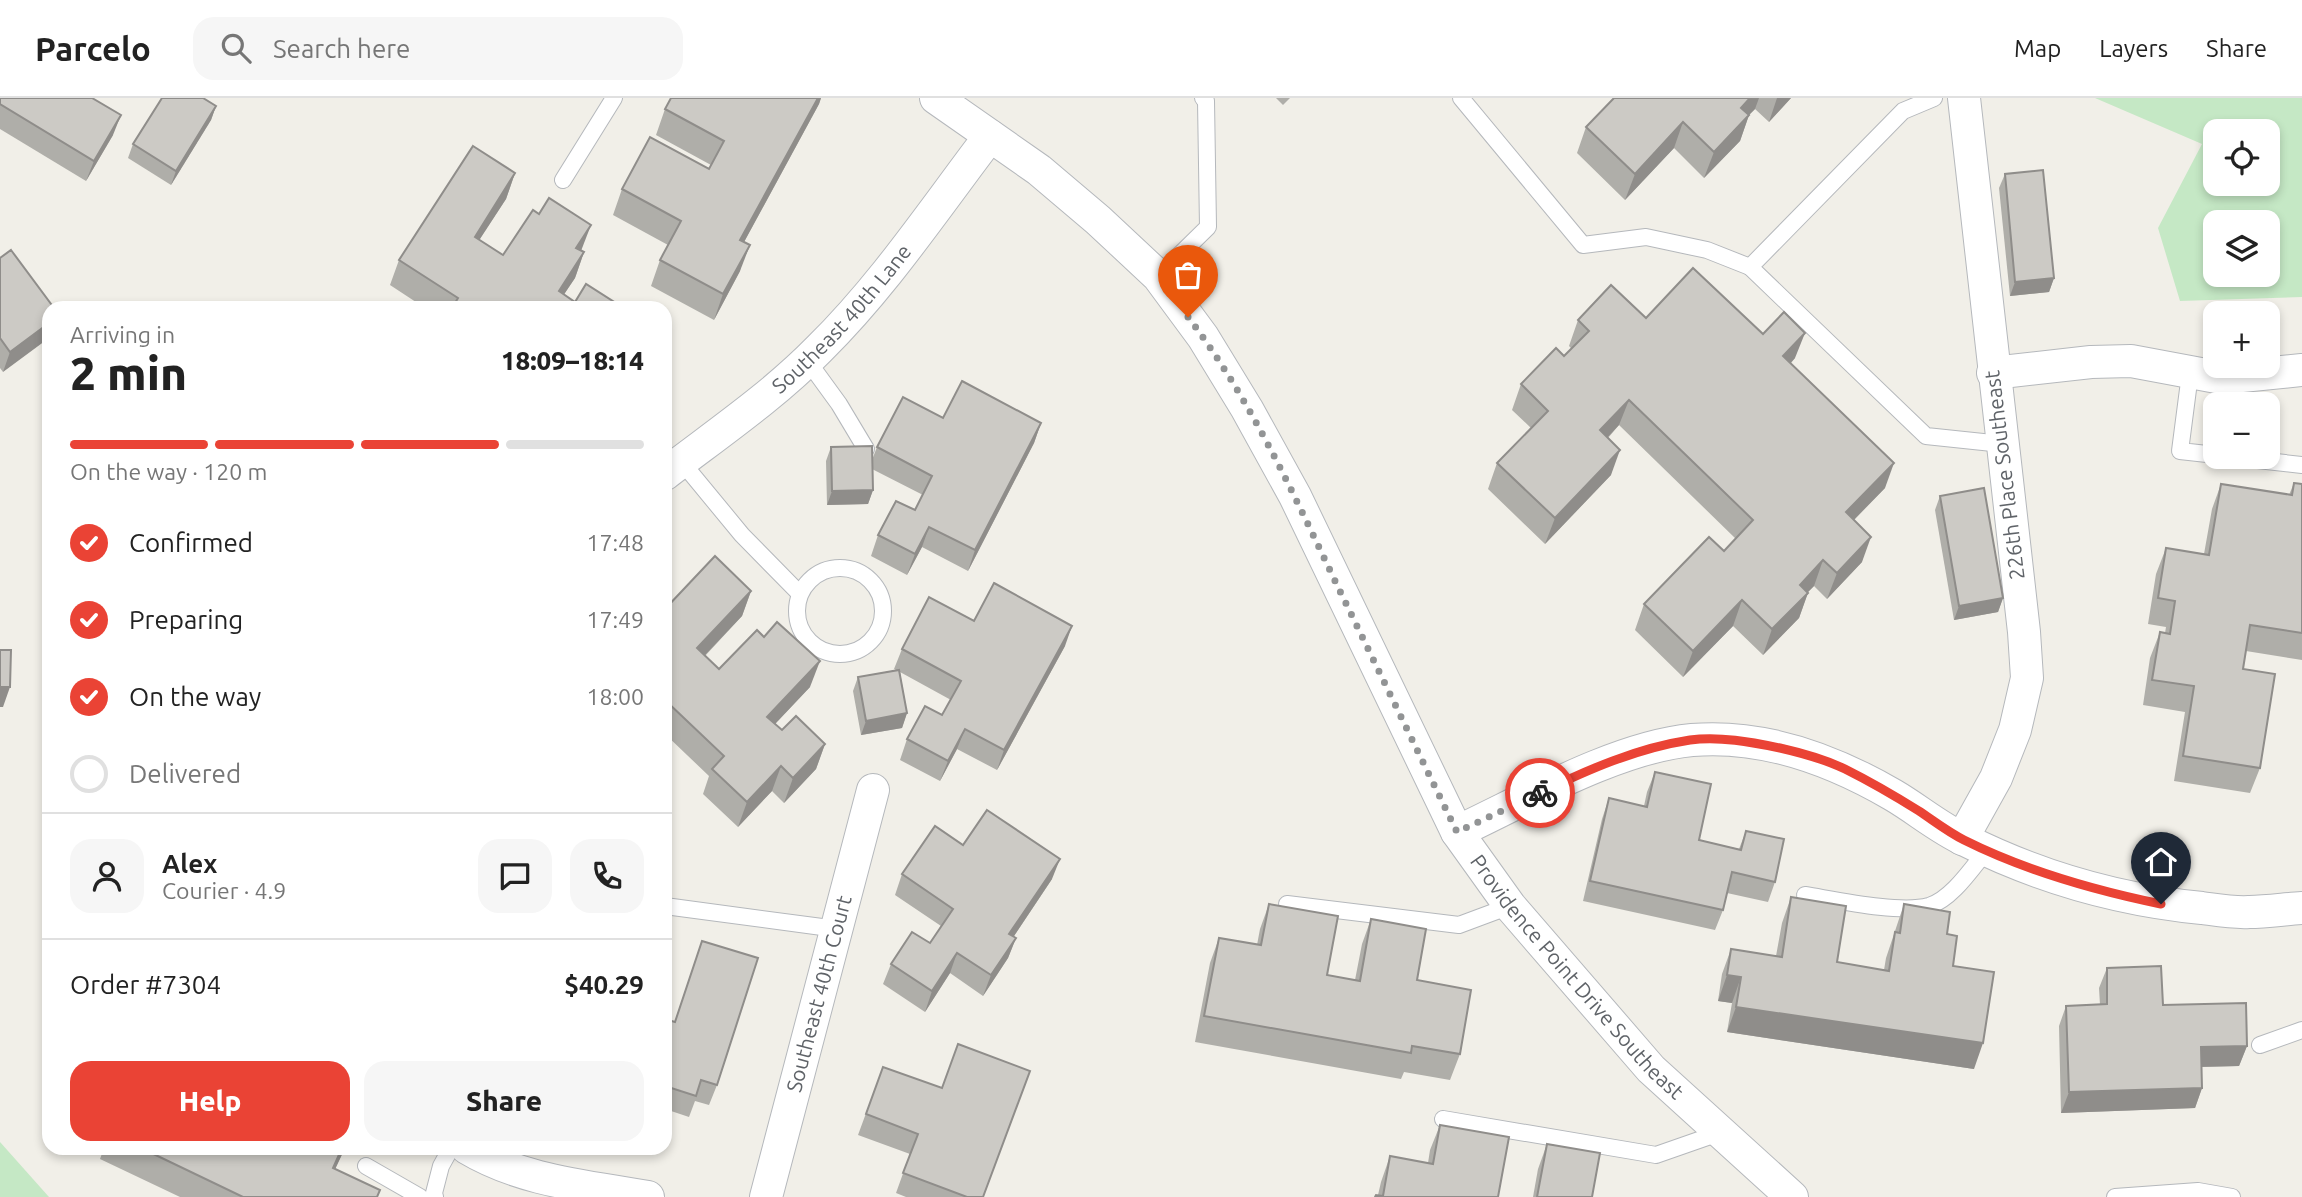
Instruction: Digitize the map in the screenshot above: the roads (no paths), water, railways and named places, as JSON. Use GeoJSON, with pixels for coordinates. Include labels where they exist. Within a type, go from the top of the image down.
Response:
{"type":"FeatureCollection","features":[{"type":"Feature","properties":{"kind":"street","name":"Providence Point Drive Southeast"},"geometry":{"type":"LineString","coordinates":[[936,98],[1040,170],[1158,276],[1203,337],[1295,496],[1457,832],[1510,906],[1651,1069],[1792,1197]]}},
{"type":"Feature","properties":{"kind":"street","name":"226th Place Southeast"},"geometry":{"type":"LineString","coordinates":[[1964,98],[2027,678],[2015,730],[1996,778],[1975,845]]}},
{"type":"Feature","properties":{"kind":"street","name":"Southeast 40th Lane"},"geometry":{"type":"LineString","coordinates":[[673,468],[769,394],[807,360],[873,292],[990,136]]}},
{"type":"Feature","properties":{"kind":"street"},"geometry":{"type":"LineString","coordinates":[[1993,373],[2091,362],[2131,361],[2221,379],[2302,370]]}},
{"type":"Feature","properties":{"kind":"street"},"geometry":{"type":"LineString","coordinates":[[1457,832],[1598,766],[1643,751],[1691,740],[1728,740],[1808,754],[1843,768],[1975,845],[2059,879],[2161,904],[2249,912],[2302,908]]}},
{"type":"Feature","properties":{"kind":"street","name":"Southeast 40th Court"},"geometry":{"type":"LineString","coordinates":[[766,1197],[873,790]]}},
{"type":"Feature","properties":{"kind":"street"},"geometry":{"type":"LineString","coordinates":[[481,1155],[506,1167],[546,1180],[648,1197]]}},
{"type":"Feature","properties":{"kind":"lane"},"geometry":{"type":"LineString","coordinates":[[563,180],[614,98]]}},
{"type":"Feature","properties":{"kind":"lane"},"geometry":{"type":"LineString","coordinates":[[1158,276],[1208,227],[1206,101],[1203,98]]}},
{"type":"Feature","properties":{"kind":"lane"},"geometry":{"type":"LineString","coordinates":[[1461,98],[1583,245],[1646,237],[1707,250],[1750,267],[1926,436],[2002,443]]}},
{"type":"Feature","properties":{"kind":"lane"},"geometry":{"type":"LineString","coordinates":[[1750,267],[1903,111],[1934,98]]}},
{"type":"Feature","properties":{"kind":"lane"},"geometry":{"type":"LineString","coordinates":[[807,360],[839,404],[866,449]]}},
{"type":"Feature","properties":{"kind":"lane"},"geometry":{"type":"LineString","coordinates":[[2190,374],[2180,451],[2203,454]]}},
{"type":"Feature","properties":{"kind":"lane"},"geometry":{"type":"LineString","coordinates":[[2280,463],[2302,465]]}},
{"type":"Feature","properties":{"kind":"lane"},"geometry":{"type":"LineString","coordinates":[[673,468],[800,594]]}},
{"type":"Feature","properties":{"kind":"lane"},"geometry":{"type":"LineString","coordinates":[[832,568],[847,568],[860,572],[872,580],[880,591],[884,605],[879,633],[869,644],[856,652],[842,655],[828,653],[804,636],[798,622],[800,594],[808,582],[819,573],[832,568]]}},
{"type":"Feature","properties":{"kind":"lane"},"geometry":{"type":"LineString","coordinates":[[1805,895],[1899,908],[1930,905],[1955,889],[1975,845]]}},
{"type":"Feature","properties":{"kind":"lane"},"geometry":{"type":"LineString","coordinates":[[1287,904],[1459,926],[1510,906]]}},
{"type":"Feature","properties":{"kind":"lane"},"geometry":{"type":"LineString","coordinates":[[672,906],[837,929]]}},
{"type":"Feature","properties":{"kind":"lane"},"geometry":{"type":"LineString","coordinates":[[2260,1045],[2302,1030]]}},
{"type":"Feature","properties":{"kind":"lane"},"geometry":{"type":"LineString","coordinates":[[1443,1119],[1656,1156],[1719,1133]]}},
{"type":"Feature","properties":{"kind":"lane"},"geometry":{"type":"LineString","coordinates":[[435,1197],[441,1166],[447,1155]]}},
{"type":"Feature","properties":{"kind":"lane"},"geometry":{"type":"LineString","coordinates":[[366,1166],[420,1197]]}},
{"type":"Feature","properties":{"kind":"lane"},"geometry":{"type":"LineString","coordinates":[[2115,1197],[2198,1191],[2232,1197]]}}]}
